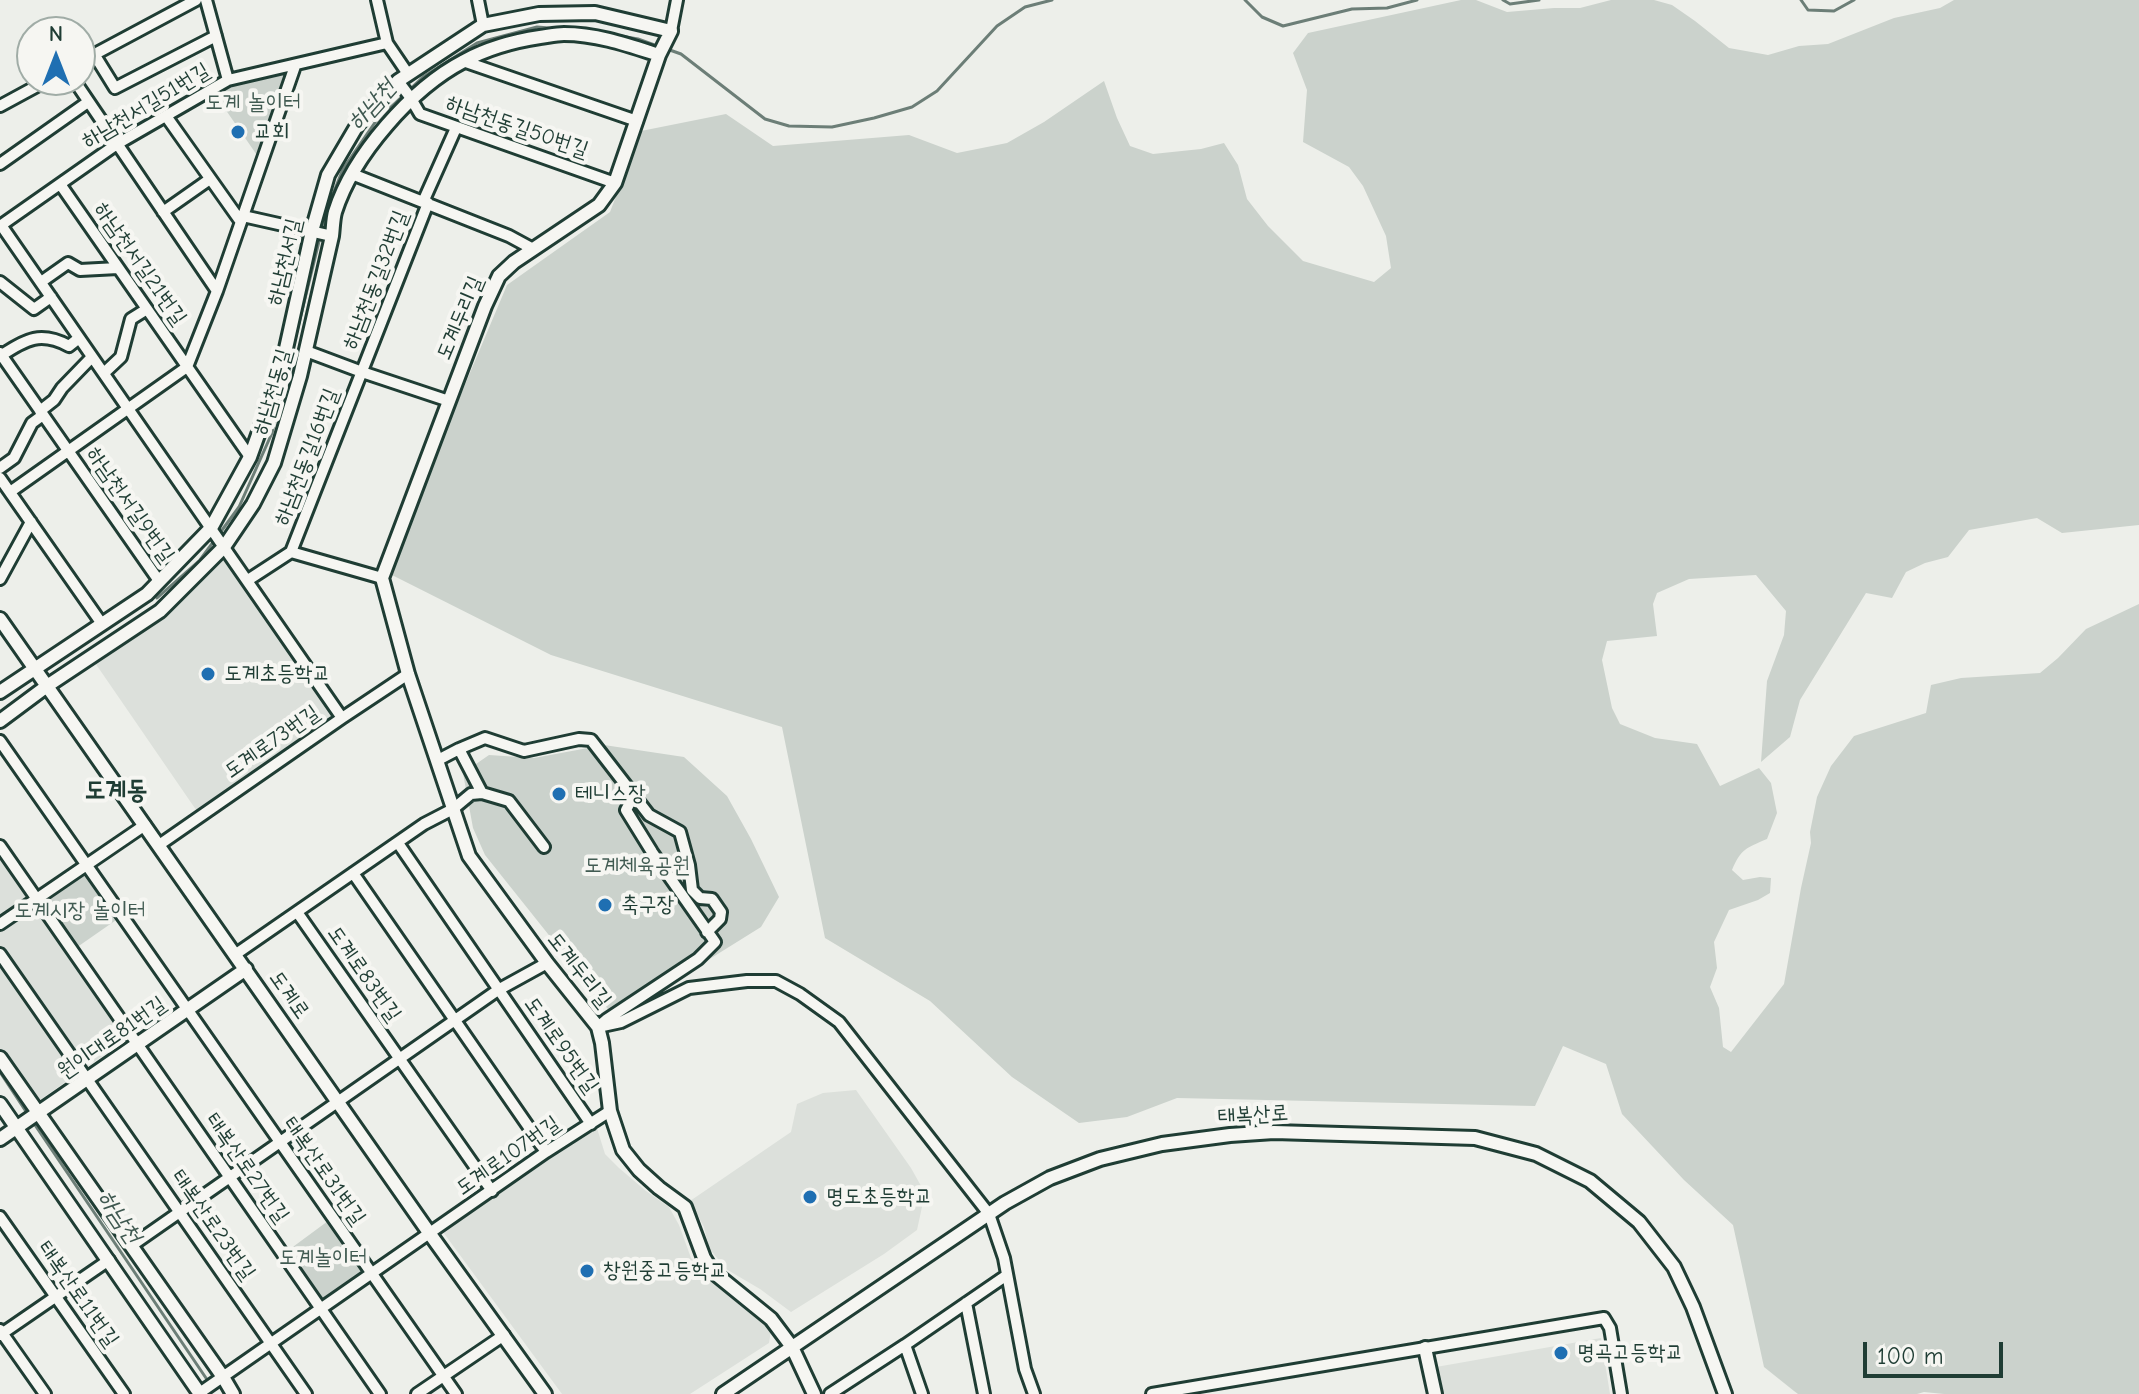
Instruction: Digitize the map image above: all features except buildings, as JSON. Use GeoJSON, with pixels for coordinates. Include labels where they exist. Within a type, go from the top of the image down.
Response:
{"type":"FeatureCollection","features":[{"type":"Feature","properties":{"kind":"street"},"geometry":{"type":"LineString","coordinates":[[96,53],[196,0]]}},
{"type":"Feature","properties":{"kind":"street"},"geometry":{"type":"LineString","coordinates":[[206,0],[228,80]]}},
{"type":"Feature","properties":{"kind":"street"},"geometry":{"type":"LineString","coordinates":[[377,0],[387,43],[403,81]]}},
{"type":"Feature","properties":{"kind":"street"},"geometry":{"type":"LineString","coordinates":[[478,0],[483,25]]}},
{"type":"Feature","properties":{"kind":"street"},"geometry":{"type":"LineString","coordinates":[[669,35],[677,0]]}},
{"type":"Feature","properties":{"kind":"street","name":"하남천서길"},"geometry":{"type":"LineString","coordinates":[[0,692],[147,594],[212,530],[250,457],[281,371],[328,175],[358,124],[403,81],[483,25],[539,14],[595,13],[669,35]]}},
{"type":"Feature","properties":{"kind":"street","name":"하남천동길"},"geometry":{"type":"LineString","coordinates":[[0,721],[160,611],[223,544],[253,504],[274,463],[306,351],[335,213],[352,174],[376,136],[411,98],[463,61],[518,40],[562,34],[600,37],[660,54]]}},
{"type":"Feature","properties":{"kind":"street","name":"도계두리길"},"geometry":{"type":"LineString","coordinates":[[669,35],[615,183],[599,205],[514,262],[499,276],[382,578],[408,674],[469,856],[598,1027],[610,1111],[623,1150],[649,1179],[685,1207],[712,1271],[771,1319],[792,1347],[814,1394]]}},
{"type":"Feature","properties":{"kind":"street"},"geometry":{"type":"LineString","coordinates":[[96,57],[115,88],[216,36]]}},
{"type":"Feature","properties":{"kind":"street","name":"하남천서길51번길"},"geometry":{"type":"LineString","coordinates":[[1,225],[117,144],[228,80],[387,43]]}},
{"type":"Feature","properties":{"kind":"street"},"geometry":{"type":"LineString","coordinates":[[463,61],[637,121]]}},
{"type":"Feature","properties":{"kind":"street","name":"하남천서길21번길"},"geometry":{"type":"LineString","coordinates":[[187,367],[217,291],[295,66]]}},
{"type":"Feature","properties":{"kind":"street","name":"하남천동길50번길"},"geometry":{"type":"LineString","coordinates":[[403,81],[420,114],[615,183]]}},
{"type":"Feature","properties":{"kind":"street"},"geometry":{"type":"LineString","coordinates":[[0,106],[18,96]]}},
{"type":"Feature","properties":{"kind":"street"},"geometry":{"type":"LineString","coordinates":[[84,96],[217,291]]}},
{"type":"Feature","properties":{"kind":"street"},"geometry":{"type":"LineString","coordinates":[[0,164],[88,102]]}},
{"type":"Feature","properties":{"kind":"street"},"geometry":{"type":"LineString","coordinates":[[166,116],[242,219],[330,235]]}},
{"type":"Feature","properties":{"kind":"street","name":"하남천동길32번길"},"geometry":{"type":"LineString","coordinates":[[362,372],[456,128]]}},
{"type":"Feature","properties":{"kind":"street"},"geometry":{"type":"LineString","coordinates":[[352,174],[509,236],[533,249]]}},
{"type":"Feature","properties":{"kind":"street"},"geometry":{"type":"LineString","coordinates":[[163,212],[210,179]]}},
{"type":"Feature","properties":{"kind":"street","name":"하남천서길21번길"},"geometry":{"type":"LineString","coordinates":[[60,184],[250,457]]}},
{"type":"Feature","properties":{"kind":"street"},"geometry":{"type":"LineString","coordinates":[[1,225],[342,718]]}},
{"type":"Feature","properties":{"kind":"street"},"geometry":{"type":"LineString","coordinates":[[41,282],[68,263],[80,270],[118,268]]}},
{"type":"Feature","properties":{"kind":"street"},"geometry":{"type":"LineString","coordinates":[[0,282],[34,309],[51,297]]}},
{"type":"Feature","properties":{"kind":"street"},"geometry":{"type":"LineString","coordinates":[[104,373],[121,357],[131,319],[147,309]]}},
{"type":"Feature","properties":{"kind":"street","name":"하남천서길9번길"},"geometry":{"type":"LineString","coordinates":[[79,338],[69,346],[53,338],[29,340],[19,343],[2,357],[159,581]]}},
{"type":"Feature","properties":{"kind":"street","name":"하남천동길32번길"},"geometry":{"type":"LineString","coordinates":[[306,351],[449,401]]}},
{"type":"Feature","properties":{"kind":"street"},"geometry":{"type":"LineString","coordinates":[[0,468],[14,458],[32,423],[92,357]]}},
{"type":"Feature","properties":{"kind":"street","name":"하남천서길9번길"},"geometry":{"type":"LineString","coordinates":[[68,451],[187,367]]}},
{"type":"Feature","properties":{"kind":"street","name":"하남천동길16번길"},"geometry":{"type":"LineString","coordinates":[[248,580],[291,552],[362,372]]}},
{"type":"Feature","properties":{"kind":"street"},"geometry":{"type":"LineString","coordinates":[[10,492],[68,451]]}},
{"type":"Feature","properties":{"kind":"street"},"geometry":{"type":"LineString","coordinates":[[0,478],[102,624]]}},
{"type":"Feature","properties":{"kind":"street"},"geometry":{"type":"LineString","coordinates":[[0,579],[31,522]]}},
{"type":"Feature","properties":{"kind":"street"},"geometry":{"type":"LineString","coordinates":[[291,552],[382,578]]}},
{"type":"Feature","properties":{"kind":"street"},"geometry":{"type":"LineString","coordinates":[[147,594],[160,611]]}},
{"type":"Feature","properties":{"kind":"street","name":"도계로"},"geometry":{"type":"LineString","coordinates":[[0,619],[545,1394]]}},
{"type":"Feature","properties":{"kind":"street","name":"도계로73번길"},"geometry":{"type":"LineString","coordinates":[[159,845],[408,674]]}},
{"type":"Feature","properties":{"kind":"street"},"geometry":{"type":"LineString","coordinates":[[438,760],[485,738],[524,751],[579,739],[591,740],[649,815],[680,832],[692,890],[700,898],[712,899],[721,912],[720,919],[707,932]]}},
{"type":"Feature","properties":{"kind":"street","name":"태복산로31번길"},"geometry":{"type":"LineString","coordinates":[[0,741],[456,1394]]}},
{"type":"Feature","properties":{"kind":"street"},"geometry":{"type":"LineString","coordinates":[[459,749],[482,793]]}},
{"type":"Feature","properties":{"kind":"street"},"geometry":{"type":"LineString","coordinates":[[236,954],[471,794],[482,793],[509,801],[544,847]]}},
{"type":"Feature","properties":{"kind":"street"},"geometry":{"type":"LineString","coordinates":[[598,1027],[698,959],[715,942],[626,810],[634,795]]}},
{"type":"Feature","properties":{"kind":"street"},"geometry":{"type":"LineString","coordinates":[[0,924],[145,825]]}},
{"type":"Feature","properties":{"kind":"street"},"geometry":{"type":"LineString","coordinates":[[398,843],[498,990]]}},
{"type":"Feature","properties":{"kind":"street","name":"태복산로27번길"},"geometry":{"type":"LineString","coordinates":[[0,846],[380,1394]]}},
{"type":"Feature","properties":{"kind":"street"},"geometry":{"type":"LineString","coordinates":[[353,873],[546,1152]]}},
{"type":"Feature","properties":{"kind":"street","name":"도계로83번길"},"geometry":{"type":"LineString","coordinates":[[297,912],[399,1059]]}},
{"type":"Feature","properties":{"kind":"street","name":"태복산로23번길"},"geometry":{"type":"LineString","coordinates":[[0,954],[306,1394]]}},
{"type":"Feature","properties":{"kind":"street","name":"도계로95번길"},"geometry":{"type":"LineString","coordinates":[[131,1246],[498,990],[547,963]]}},
{"type":"Feature","properties":{"kind":"street","name":"원이대로81번길"},"geometry":{"type":"LineString","coordinates":[[0,1139],[246,969]]}},
{"type":"Feature","properties":{"kind":"street"},"geometry":{"type":"LineString","coordinates":[[598,1027],[621,1022],[689,988],[747,981],[776,981],[839,1022],[989,1214],[1004,1258],[1025,1369],[1034,1394]]}},
{"type":"Feature","properties":{"kind":"street","name":"도계로95번길"},"geometry":{"type":"LineString","coordinates":[[498,990],[591,1124]]}},
{"type":"Feature","properties":{"kind":"street"},"geometry":{"type":"LineString","coordinates":[[0,1058],[233,1394]]}},
{"type":"Feature","properties":{"kind":"street"},"geometry":{"type":"LineString","coordinates":[[399,1059],[492,1191]]}},
{"type":"Feature","properties":{"kind":"street"},"geometry":{"type":"LineString","coordinates":[[0,1104],[20,1125],[199,1394]]}},
{"type":"Feature","properties":{"kind":"street","name":"도계로107번길"},"geometry":{"type":"LineString","coordinates":[[199,1394],[546,1152],[610,1111]]}},
{"type":"Feature","properties":{"kind":"street","name":"태복산로"},"geometry":{"type":"LineString","coordinates":[[723,1394],[989,1214],[1050,1178],[1100,1159],[1162,1144],[1274,1132],[1475,1138],[1536,1154],[1590,1181],[1639,1222],[1674,1267],[1693,1307],[1725,1394]]}},
{"type":"Feature","properties":{"kind":"street","name":"태복산로11번길"},"geometry":{"type":"LineString","coordinates":[[0,1217],[124,1394]]}},
{"type":"Feature","properties":{"kind":"street"},"geometry":{"type":"LineString","coordinates":[[45,1394],[1,1333],[109,1260]]}},
{"type":"Feature","properties":{"kind":"street"},"geometry":{"type":"LineString","coordinates":[[830,1394],[1007,1275]]}},
{"type":"Feature","properties":{"kind":"street"},"geometry":{"type":"LineString","coordinates":[[966,1303],[984,1394]]}},
{"type":"Feature","properties":{"kind":"street"},"geometry":{"type":"LineString","coordinates":[[1152,1394],[1604,1318],[1610,1328],[1621,1394]]}},
{"type":"Feature","properties":{"kind":"street"},"geometry":{"type":"LineString","coordinates":[[417,1394],[504,1335]]}},
{"type":"Feature","properties":{"kind":"street"},"geometry":{"type":"LineString","coordinates":[[905,1345],[922,1394]]}},
{"type":"Feature","properties":{"kind":"street"},"geometry":{"type":"LineString","coordinates":[[1425,1348],[1435,1394]]}},
{"type":"Feature","properties":{"kind":"street"},"geometry":{"type":"LineString","coordinates":[[848,1382],[853,1394]]}},
{"type":"Feature","properties":{"kind":"shaded area","name":"도계초등학교"},"geometry":{"type":"Polygon","coordinates":[[[224,547],[342,718],[203,820],[91,657],[160,611],[224,547]]]}},
{"type":"Feature","properties":{"kind":"shaded area"},"geometry":{"type":"Polygon","coordinates":[[[0,854],[128,1038],[34,1104],[0,1054],[0,854]]]}},
{"type":"Feature","properties":{"kind":"shaded area","name":"명도초등학교"},"geometry":{"type":"Polygon","coordinates":[[[856,1090],[925,1193],[917,1230],[791,1312],[726,1269],[709,1248],[704,1227],[690,1201],[791,1132],[797,1104],[823,1093],[856,1090]]]}},
{"type":"Feature","properties":{"kind":"shaded area","name":"창원중고등학교"},"geometry":{"type":"Polygon","coordinates":[[[596,1125],[605,1154],[669,1207],[691,1258],[713,1283],[771,1330],[769,1343],[690,1394],[562,1394],[443,1232],[596,1125]]]}},
{"type":"Feature","properties":{"kind":"shaded area","name":"명곡고등학교"},"geometry":{"type":"Polygon","coordinates":[[[1601,1338],[1610,1394],[1442,1394],[1436,1367],[1601,1338]]]}},
{"type":"Feature","properties":{"kind":"green space"},"geometry":{"type":"Polygon","coordinates":[[[1461,0],[1476,0],[1507,12],[1580,8],[1611,0],[1654,0],[1672,5],[1729,48],[1768,55],[1799,46],[1828,44],[1894,18],[1940,8],[1954,0],[2139,0],[2139,525],[2062,533],[2037,518],[1969,530],[1948,557],[1906,572],[1892,598],[1866,593],[1800,700],[1790,737],[1761,762],[1767,681],[1784,635],[1786,611],[1756,575],[1689,579],[1657,593],[1653,604],[1657,636],[1607,641],[1602,660],[1612,708],[1620,724],[1655,738],[1697,744],[1720,786],[1759,768],[1771,783],[1777,813],[1767,839],[1745,850],[1732,870],[1743,880],[1771,878],[1770,893],[1729,910],[1714,942],[1717,968],[1710,987],[1719,1008],[1723,1047],[1731,1052],[1784,984],[1817,797],[1831,766],[1854,736],[1926,713],[1931,685],[1961,678],[2040,673],[2086,629],[2139,604],[2139,1394],[1798,1394],[1764,1367],[1733,1225],[1684,1180],[1622,1114],[1606,1064],[1563,1046],[1535,1106],[1177,1098],[1127,1117],[1079,1123],[1012,1077],[930,1001],[825,938],[782,727],[551,655],[386,572],[507,285],[610,212],[641,131],[726,114],[773,146],[909,135],[957,153],[1007,143],[1104,81],[1130,146],[1153,154],[1201,149],[1224,143],[1238,165],[1247,199],[1268,226],[1303,261],[1374,282],[1391,268],[1386,236],[1363,186],[1349,167],[1303,142],[1307,90],[1293,53],[1308,33],[1461,0]]]}},
{"type":"Feature","properties":{"kind":"green space","name":"도계 놀이터"},"geometry":{"type":"Polygon","coordinates":[[[293,67],[261,161],[212,90],[229,81],[293,67]]]}},
{"type":"Feature","properties":{"kind":"green space","name":"도계체육공원"},"geometry":{"type":"Polygon","coordinates":[[[604,745],[684,757],[727,796],[779,897],[761,927],[615,1018],[485,855],[473,828],[463,773],[489,755],[534,758],[604,745]]]}},
{"type":"Feature","properties":{"kind":"green space","name":"도계시장 놀이터"},"geometry":{"type":"Polygon","coordinates":[[[87,871],[119,918],[73,950],[41,904],[87,871]]]}},
{"type":"Feature","properties":{"kind":"green space","name":"도계놀이터"},"geometry":{"type":"Polygon","coordinates":[[[328,1221],[365,1271],[321,1300],[286,1252],[328,1221]]]}},
{"type":"Feature","properties":{"kind":"waterway","name":"하남천"},"geometry":{"type":"LineString","coordinates":[[667,49],[681,54],[765,119],[789,126],[832,127],[912,107],[937,91],[997,26],[1025,7],[1052,0]]}},
{"type":"Feature","properties":{"kind":"waterway"},"geometry":{"type":"LineString","coordinates":[[1245,0],[1262,17],[1283,26],[1352,9],[1387,8],[1417,0]]}},
{"type":"Feature","properties":{"kind":"waterway"},"geometry":{"type":"LineString","coordinates":[[1503,0],[1510,4],[1539,0]]}},
{"type":"Feature","properties":{"kind":"waterway"},"geometry":{"type":"LineString","coordinates":[[1801,0],[1808,10],[1834,11],[1854,0]]}},
{"type":"Feature","properties":{"kind":"waterway","name":"하남천"},"geometry":{"type":"LineString","coordinates":[[157,598],[200,560],[239,507],[272,433],[327,209],[343,169],[376,121],[423,77],[477,43],[537,27],[562,29]]}},
{"type":"Feature","properties":{"kind":"waterway","name":"하남천"},"geometry":{"type":"LineString","coordinates":[[609,34],[660,47]]}},
{"type":"Feature","properties":{"kind":"waterway","name":"하남천"},"geometry":{"type":"LineString","coordinates":[[0,1072],[29,1116]]}},
{"type":"Feature","properties":{"kind":"waterway","name":"하남천"},"geometry":{"type":"LineString","coordinates":[[33,1122],[208,1381]]}},
{"type":"Feature","properties":{"kind":"place","name":"교회"},"geometry":{"type":"Point","coordinates":[238,132]}},
{"type":"Feature","properties":{"kind":"place","name":"도계초등학교"},"geometry":{"type":"Point","coordinates":[208,674]}},
{"type":"Feature","properties":{"kind":"place","name":"테니스장"},"geometry":{"type":"Point","coordinates":[559,794]}},
{"type":"Feature","properties":{"kind":"place","name":"축구장"},"geometry":{"type":"Point","coordinates":[605,905]}},
{"type":"Feature","properties":{"kind":"place","name":"명도초등학교"},"geometry":{"type":"Point","coordinates":[810,1197]}},
{"type":"Feature","properties":{"kind":"place","name":"창원중고등학교"},"geometry":{"type":"Point","coordinates":[587,1271]}},
{"type":"Feature","properties":{"kind":"place","name":"명곡고등학교"},"geometry":{"type":"Point","coordinates":[1561,1353]}},
{"type":"Feature","properties":{"kind":"district","name":"도계동"},"geometry":{"type":"Point","coordinates":[116,791]}}]}
